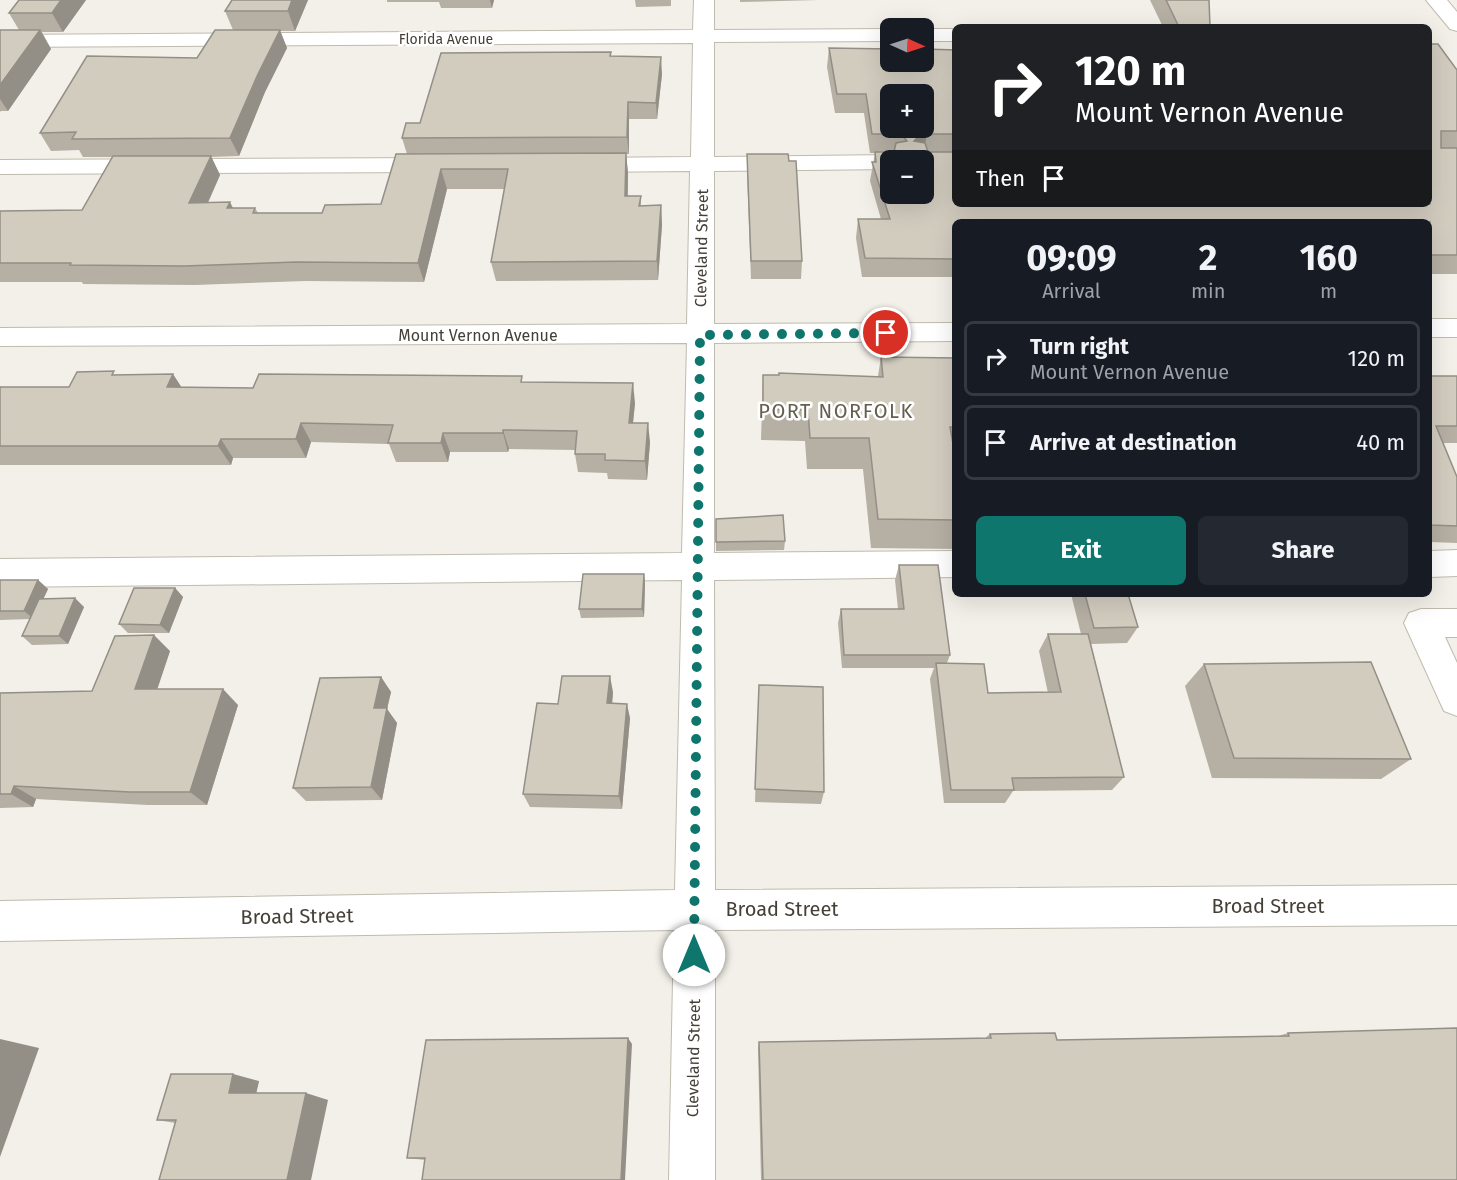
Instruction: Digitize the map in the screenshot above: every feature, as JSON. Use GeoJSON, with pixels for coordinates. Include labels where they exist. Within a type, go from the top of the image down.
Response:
{"type":"FeatureCollection","features":[{"type":"Feature","properties":{"kind":"street","name":"Cleveland Street"},"geometry":{"type":"LineString","coordinates":[[692,1180],[704,0]]}},
{"type":"Feature","properties":{"kind":"street"},"geometry":{"type":"LineString","coordinates":[[1436,0],[1451,29]]}},
{"type":"Feature","properties":{"kind":"street"},"geometry":{"type":"LineString","coordinates":[[934,35],[952,34]]}},
{"type":"Feature","properties":{"kind":"street","name":"Florida Avenue"},"geometry":{"type":"LineString","coordinates":[[0,41],[880,35]]}},
{"type":"Feature","properties":{"kind":"street"},"geometry":{"type":"LineString","coordinates":[[560,165],[880,162]]}},
{"type":"Feature","properties":{"kind":"street"},"geometry":{"type":"LineString","coordinates":[[0,167],[452,165]]}},
{"type":"Feature","properties":{"kind":"street"},"geometry":{"type":"LineString","coordinates":[[1432,328],[1457,328]]}},
{"type":"Feature","properties":{"kind":"street","name":"Mount Vernon Avenue"},"geometry":{"type":"LineString","coordinates":[[0,337],[952,332]]}},
{"type":"Feature","properties":{"kind":"street"},"geometry":{"type":"LineString","coordinates":[[1432,564],[1457,563]]}},
{"type":"Feature","properties":{"kind":"street"},"geometry":{"type":"LineString","coordinates":[[0,573],[952,564]]}},
{"type":"Feature","properties":{"kind":"street"},"geometry":{"type":"LineString","coordinates":[[1457,623],[1421,623],[1457,700]]}},
{"type":"Feature","properties":{"kind":"street","name":"Broad Street"},"geometry":{"type":"LineString","coordinates":[[0,921],[694,910],[1457,905]]}},
{"type":"Feature","properties":{"kind":"building"},"geometry":{"type":"Polygon","coordinates":[[[19,0],[61,0],[52,13],[9,13],[19,0]]]}},
{"type":"Feature","properties":{"kind":"building"},"geometry":{"type":"Polygon","coordinates":[[[232,0],[292,0],[288,11],[225,11],[232,0]]]}},
{"type":"Feature","properties":{"kind":"building"},"geometry":{"type":"Polygon","coordinates":[[[1166,0],[1209,0],[1210,24],[1178,24],[1166,0]]]}},
{"type":"Feature","properties":{"kind":"building"},"geometry":{"type":"Polygon","coordinates":[[[0,30],[40,30],[0,85],[0,30]]]}},
{"type":"Feature","properties":{"kind":"building"},"geometry":{"type":"Polygon","coordinates":[[[215,30],[280,30],[230,138],[72,139],[76,132],[40,133],[87,56],[197,58],[215,30]]]}},
{"type":"Feature","properties":{"kind":"building"},"geometry":{"type":"Polygon","coordinates":[[[1432,44],[1438,44],[1457,70],[1457,131],[1441,131],[1441,148],[1457,148],[1457,255],[1432,255],[1432,219],[952,219],[952,259],[865,258],[858,219],[890,219],[885,204],[934,204],[934,152],[952,152],[952,207],[1432,207],[1432,44]]]}},
{"type":"Feature","properties":{"kind":"building"},"geometry":{"type":"Polygon","coordinates":[[[829,48],[880,49],[880,72],[934,72],[934,49],[952,50],[952,134],[934,134],[934,84],[880,84],[880,134],[872,134],[866,94],[837,94],[829,48]]]}},
{"type":"Feature","properties":{"kind":"building"},"geometry":{"type":"Polygon","coordinates":[[[611,52],[610,56],[661,57],[656,103],[628,102],[627,137],[402,138],[406,123],[420,123],[441,53],[611,52]]]}},
{"type":"Feature","properties":{"kind":"building"},"geometry":{"type":"Polygon","coordinates":[[[905,138],[917,138],[914,141],[925,143],[927,150],[894,150],[896,143],[907,141],[905,138]]]}},
{"type":"Feature","properties":{"kind":"building"},"geometry":{"type":"Polygon","coordinates":[[[875,152],[880,152],[880,187],[872,162],[876,162],[875,152]]]}},
{"type":"Feature","properties":{"kind":"building"},"geometry":{"type":"Polygon","coordinates":[[[626,153],[625,196],[641,196],[639,206],[661,205],[657,261],[491,262],[508,169],[441,169],[418,263],[296,262],[184,266],[0,263],[0,211],[82,210],[113,156],[211,156],[189,203],[230,202],[227,208],[255,208],[253,213],[322,213],[325,205],[381,204],[396,154],[626,153]]]}},
{"type":"Feature","properties":{"kind":"building"},"geometry":{"type":"Polygon","coordinates":[[[747,154],[788,154],[789,161],[796,161],[802,261],[751,261],[747,154]]]}},
{"type":"Feature","properties":{"kind":"building"},"geometry":{"type":"Polygon","coordinates":[[[881,357],[952,358],[952,427],[950,427],[952,520],[878,519],[869,438],[810,438],[808,410],[763,409],[763,375],[779,375],[779,373],[883,377],[881,357]]]}},
{"type":"Feature","properties":{"kind":"building"},"geometry":{"type":"Polygon","coordinates":[[[114,371],[112,375],[173,374],[167,387],[253,388],[259,374],[522,376],[521,382],[633,383],[629,423],[648,423],[645,461],[605,460],[605,454],[575,454],[577,431],[503,430],[503,433],[443,433],[441,443],[388,443],[393,425],[301,423],[296,439],[221,439],[218,446],[0,446],[0,387],[69,387],[77,372],[114,371]]]}},
{"type":"Feature","properties":{"kind":"building"},"geometry":{"type":"Polygon","coordinates":[[[1432,376],[1457,376],[1457,426],[1436,426],[1457,477],[1457,526],[1432,525],[1432,376]]]}},
{"type":"Feature","properties":{"kind":"building"},"geometry":{"type":"Polygon","coordinates":[[[783,515],[785,541],[716,542],[716,519],[783,515]]]}},
{"type":"Feature","properties":{"kind":"building"},"geometry":{"type":"Polygon","coordinates":[[[899,565],[938,565],[950,655],[844,655],[841,609],[904,609],[899,565]]]}},
{"type":"Feature","properties":{"kind":"building"},"geometry":{"type":"Polygon","coordinates":[[[583,574],[644,574],[642,609],[579,609],[583,574]]]}},
{"type":"Feature","properties":{"kind":"building"},"geometry":{"type":"Polygon","coordinates":[[[0,580],[38,580],[24,611],[0,611],[0,580]]]}},
{"type":"Feature","properties":{"kind":"building"},"geometry":{"type":"Polygon","coordinates":[[[134,588],[175,588],[160,625],[119,624],[134,588]]]}},
{"type":"Feature","properties":{"kind":"building"},"geometry":{"type":"Polygon","coordinates":[[[1086,597],[1129,597],[1138,627],[1094,628],[1086,597]]]}},
{"type":"Feature","properties":{"kind":"building"},"geometry":{"type":"Polygon","coordinates":[[[75,598],[59,636],[22,636],[39,599],[75,598]]]}},
{"type":"Feature","properties":{"kind":"building"},"geometry":{"type":"Polygon","coordinates":[[[1048,634],[1088,634],[1124,777],[1012,778],[1014,790],[951,790],[936,663],[984,664],[988,693],[1061,692],[1048,634]]]}},
{"type":"Feature","properties":{"kind":"building"},"geometry":{"type":"Polygon","coordinates":[[[154,635],[135,689],[223,689],[190,792],[130,792],[14,786],[11,794],[0,794],[0,693],[92,691],[115,636],[154,635]]]}},
{"type":"Feature","properties":{"kind":"building"},"geometry":{"type":"Polygon","coordinates":[[[1371,662],[1411,759],[1234,758],[1204,664],[1371,662]]]}},
{"type":"Feature","properties":{"kind":"building"},"geometry":{"type":"Polygon","coordinates":[[[562,676],[610,676],[607,703],[627,704],[619,796],[523,794],[537,703],[558,704],[562,676]]]}},
{"type":"Feature","properties":{"kind":"building"},"geometry":{"type":"Polygon","coordinates":[[[381,677],[374,708],[387,708],[371,787],[293,788],[320,678],[381,677]]]}},
{"type":"Feature","properties":{"kind":"building"},"geometry":{"type":"Polygon","coordinates":[[[759,685],[823,687],[824,792],[755,789],[759,685]]]}},
{"type":"Feature","properties":{"kind":"building"},"geometry":{"type":"Polygon","coordinates":[[[1457,1028],[1457,1180],[763,1180],[759,1042],[991,1038],[990,1034],[1055,1033],[1057,1040],[1289,1036],[1288,1033],[1457,1028]]]}},
{"type":"Feature","properties":{"kind":"building"},"geometry":{"type":"Polygon","coordinates":[[[628,1038],[621,1180],[422,1180],[425,1158],[407,1158],[426,1040],[628,1038]]]}},
{"type":"Feature","properties":{"kind":"building"},"geometry":{"type":"Polygon","coordinates":[[[171,1074],[233,1074],[229,1093],[306,1093],[287,1180],[159,1180],[176,1120],[157,1120],[171,1074]]]}},
{"type":"Feature","properties":{"kind":"district","name":"PORT NORFOLK"},"geometry":{"type":"Point","coordinates":[836,411]}},
{"type":"Feature","properties":{"kind":"route"},"geometry":{"type":"LineString","coordinates":[[694,955],[700,335],[886,333]]}}]}
